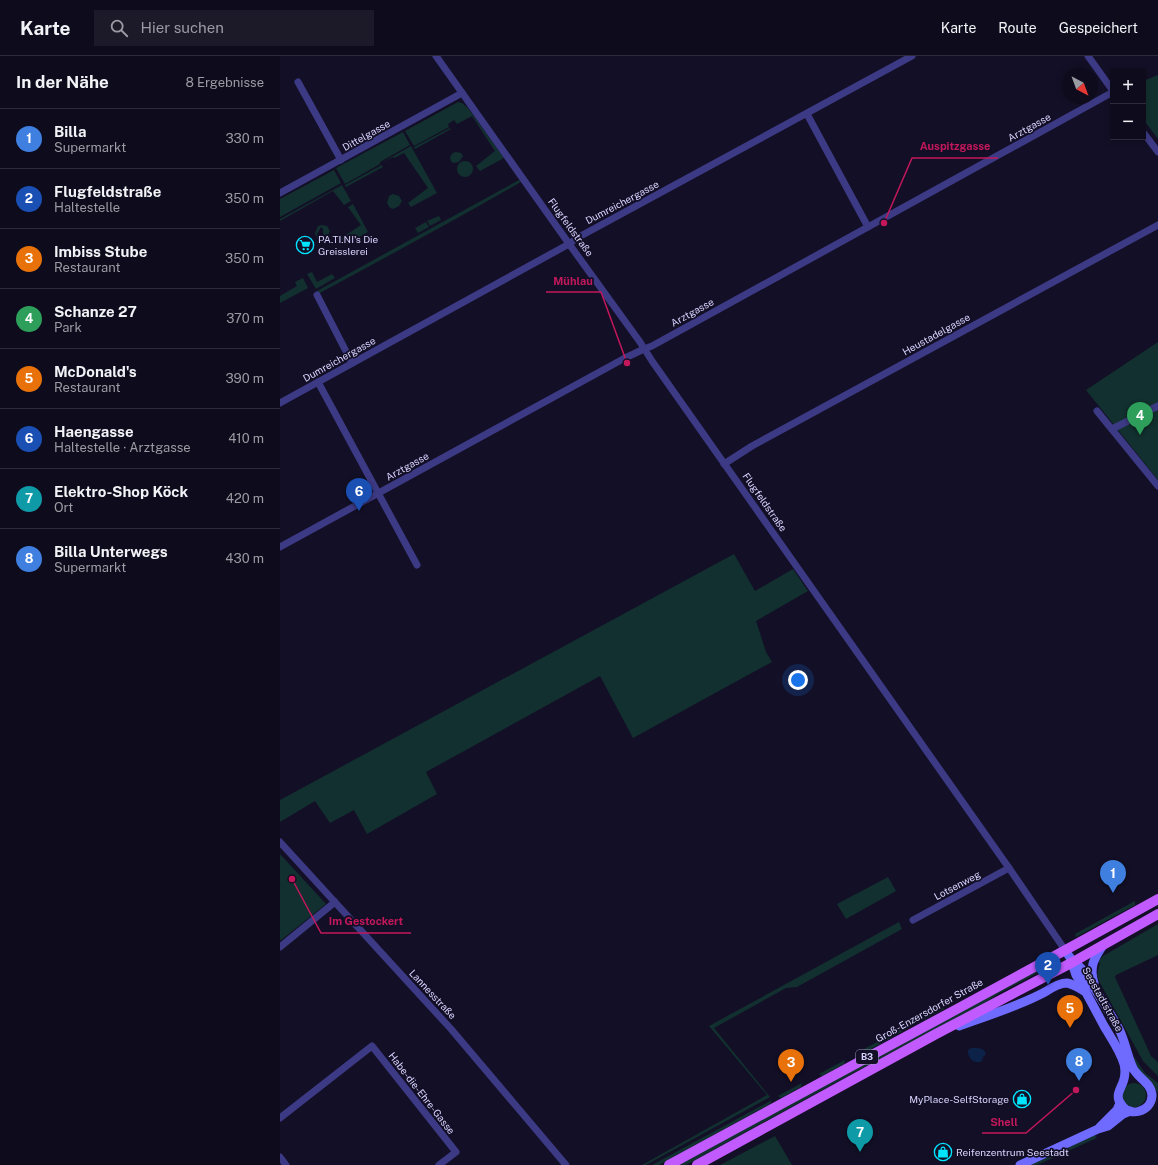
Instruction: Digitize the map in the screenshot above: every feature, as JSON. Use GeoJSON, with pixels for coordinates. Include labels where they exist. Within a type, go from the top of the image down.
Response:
{"type":"FeatureCollection","features":[{"type":"Feature","properties":{"kind":"main road","name":"Groß-Enzersdorfer Straße"},"geometry":{"type":"LineString","coordinates":[[669,1165],[1158,899]]}},
{"type":"Feature","properties":{"kind":"main road","name":"B3"},"geometry":{"type":"LineString","coordinates":[[697,1165],[936,1034],[1073,962],[1158,914]]}},
{"type":"Feature","properties":{"kind":"street","name":"Flugfeldstraße"},"geometry":{"type":"LineString","coordinates":[[436,56],[640,342],[724,464],[1009,868],[1073,962]]}},
{"type":"Feature","properties":{"kind":"street","name":"Dumreichergasse"},"geometry":{"type":"LineString","coordinates":[[281,400],[318,382],[569,244],[577,238],[912,56]]}},
{"type":"Feature","properties":{"kind":"street"},"geometry":{"type":"LineString","coordinates":[[1088,56],[1110,87]]}},
{"type":"Feature","properties":{"kind":"street"},"geometry":{"type":"LineString","coordinates":[[298,82],[341,160]]}},
{"type":"Feature","properties":{"kind":"street","name":"Arztgasse"},"geometry":{"type":"LineString","coordinates":[[280,547],[652,346],[1110,93]]}},
{"type":"Feature","properties":{"kind":"street","name":"Dittelgasse"},"geometry":{"type":"LineString","coordinates":[[280,193],[462,94]]}},
{"type":"Feature","properties":{"kind":"street"},"geometry":{"type":"LineString","coordinates":[[807,114],[868,227]]}},
{"type":"Feature","properties":{"kind":"street"},"geometry":{"type":"LineString","coordinates":[[1146,136],[1158,152]]}},
{"type":"Feature","properties":{"kind":"street","name":"Heustadelgasse"},"geometry":{"type":"LineString","coordinates":[[724,464],[752,446],[1158,224]]}},
{"type":"Feature","properties":{"kind":"street"},"geometry":{"type":"LineString","coordinates":[[317,296],[352,363]]}},
{"type":"Feature","properties":{"kind":"street"},"geometry":{"type":"LineString","coordinates":[[318,382],[417,565]]}},
{"type":"Feature","properties":{"kind":"street"},"geometry":{"type":"LineString","coordinates":[[1112,429],[1158,406]]}},
{"type":"Feature","properties":{"kind":"street"},"geometry":{"type":"LineString","coordinates":[[1097,411],[1158,486]]}},
{"type":"Feature","properties":{"kind":"street","name":"Lannesstraße"},"geometry":{"type":"LineString","coordinates":[[280,842],[451,1029],[566,1165]]}},
{"type":"Feature","properties":{"kind":"street","name":"Lotsenweg"},"geometry":{"type":"LineString","coordinates":[[913,920],[1009,868]]}},
{"type":"Feature","properties":{"kind":"street"},"geometry":{"type":"LineString","coordinates":[[280,947],[335,902]]}},
{"type":"Feature","properties":{"kind":"street"},"geometry":{"type":"LineString","coordinates":[[1098,994],[1094,985],[1091,969],[1094,960],[1103,945]]}},
{"type":"Feature","properties":{"kind":"street","name":"Seestadtstraße"},"geometry":{"type":"LineString","coordinates":[[1073,962],[1074,970],[1118,1050],[1124,1065],[1125,1078],[1120,1086],[1118,1096],[1120,1103],[1117,1110],[1098,1129]]}},
{"type":"Feature","properties":{"kind":"street","name":"Seestadtstraße"},"geometry":{"type":"LineString","coordinates":[[1020,1165],[1098,1129],[1108,1126],[1123,1114],[1130,1111],[1141,1111],[1151,1100],[1151,1090],[1149,1086],[1136,1075],[1132,1068],[1119,1030],[1083,969],[1073,962]]}},
{"type":"Feature","properties":{"kind":"street"},"geometry":{"type":"LineString","coordinates":[[936,1034],[1016,1006],[1055,986],[1062,984],[1067,983],[1073,985],[1085,992]]}},
{"type":"Feature","properties":{"kind":"street","name":"Habe-die-Ehre-Gasse"},"geometry":{"type":"LineString","coordinates":[[280,1118],[372,1046],[456,1152],[439,1165]]}},
{"type":"Feature","properties":{"kind":"street"},"geometry":{"type":"LineString","coordinates":[[1120,1086],[1132,1078],[1142,1080]]}},
{"type":"Feature","properties":{"kind":"street"},"geometry":{"type":"LineString","coordinates":[[1120,1103],[1124,1108],[1130,1111]]}},
{"type":"Feature","properties":{"kind":"street"},"geometry":{"type":"LineString","coordinates":[[280,1157],[286,1165]]}},
{"type":"Feature","properties":{"kind":"green space"},"geometry":{"type":"Polygon","coordinates":[[[1158,75],[1158,139],[1146,123],[1146,80],[1158,75]]]}},
{"type":"Feature","properties":{"kind":"green space"},"geometry":{"type":"Polygon","coordinates":[[[458,102],[462,103],[468,108],[504,158],[480,171],[476,166],[495,151],[472,116],[457,124],[454,120],[448,124],[449,127],[414,146],[405,131],[458,102]]]}},
{"type":"Feature","properties":{"kind":"green space"},"geometry":{"type":"Polygon","coordinates":[[[450,128],[451,129],[415,149],[414,147],[450,128]]]}},
{"type":"Feature","properties":{"kind":"green space"},"geometry":{"type":"Polygon","coordinates":[[[403,132],[410,145],[345,184],[336,168],[403,132]]]}},
{"type":"Feature","properties":{"kind":"green space"},"geometry":{"type":"Polygon","coordinates":[[[411,146],[437,193],[411,207],[408,203],[428,188],[404,153],[381,163],[411,146]]]}},
{"type":"Feature","properties":{"kind":"green space"},"geometry":{"type":"Polygon","coordinates":[[[455,152],[461,153],[463,156],[459,162],[453,163],[450,160],[450,157],[455,152]]]}},
{"type":"Feature","properties":{"kind":"green space"},"geometry":{"type":"Polygon","coordinates":[[[465,161],[472,166],[473,169],[468,176],[465,177],[458,172],[457,169],[462,162],[465,161]]]}},
{"type":"Feature","properties":{"kind":"green space"},"geometry":{"type":"Polygon","coordinates":[[[382,165],[383,167],[346,187],[345,185],[382,165]]]}},
{"type":"Feature","properties":{"kind":"green space"},"geometry":{"type":"Polygon","coordinates":[[[334,170],[341,183],[280,217],[280,199],[334,170]]]}},
{"type":"Feature","properties":{"kind":"green space"},"geometry":{"type":"Polygon","coordinates":[[[519,180],[521,182],[318,294],[317,291],[519,180]]]}},
{"type":"Feature","properties":{"kind":"green space"},"geometry":{"type":"Polygon","coordinates":[[[342,185],[351,201],[344,205],[333,191],[280,221],[280,219],[342,185]]]}},
{"type":"Feature","properties":{"kind":"green space"},"geometry":{"type":"Polygon","coordinates":[[[393,194],[399,196],[402,201],[399,206],[393,209],[390,208],[387,203],[389,196],[393,194]]]}},
{"type":"Feature","properties":{"kind":"green space"},"geometry":{"type":"Polygon","coordinates":[[[353,204],[368,232],[345,245],[340,239],[361,225],[348,207],[353,204]]]}},
{"type":"Feature","properties":{"kind":"green space"},"geometry":{"type":"Polygon","coordinates":[[[439,216],[441,220],[430,226],[427,221],[439,216]]]}},
{"type":"Feature","properties":{"kind":"green space"},"geometry":{"type":"Polygon","coordinates":[[[426,222],[429,227],[418,233],[415,228],[426,222]]]}},
{"type":"Feature","properties":{"kind":"green space"},"geometry":{"type":"Polygon","coordinates":[[[318,226],[327,226],[330,231],[326,239],[321,240],[317,238],[315,233],[318,226]],[[321,227],[317,234],[317,236],[321,238],[324,238],[325,236],[321,227]]]}},
{"type":"Feature","properties":{"kind":"green space"},"geometry":{"type":"Polygon","coordinates":[[[312,272],[317,282],[332,274],[335,278],[316,289],[307,274],[312,272]]]}},
{"type":"Feature","properties":{"kind":"green space"},"geometry":{"type":"Polygon","coordinates":[[[303,278],[308,288],[280,303],[280,296],[297,286],[295,282],[303,278]]]}},
{"type":"Feature","properties":{"kind":"green space"},"geometry":{"type":"Polygon","coordinates":[[[1158,342],[1158,480],[1086,390],[1158,342]]]}},
{"type":"Feature","properties":{"kind":"green space"},"geometry":{"type":"Polygon","coordinates":[[[734,554],[755,591],[793,569],[808,591],[756,621],[766,652],[772,662],[633,738],[600,676],[426,772],[437,794],[367,834],[354,810],[330,823],[315,801],[280,822],[280,800],[734,554]]]}},
{"type":"Feature","properties":{"kind":"green space"},"geometry":{"type":"Polygon","coordinates":[[[280,854],[326,904],[280,941],[280,854]]]}},
{"type":"Feature","properties":{"kind":"green space"},"geometry":{"type":"Polygon","coordinates":[[[888,877],[896,891],[846,919],[837,904],[888,877]]]}},
{"type":"Feature","properties":{"kind":"green space"},"geometry":{"type":"Polygon","coordinates":[[[1135,901],[1135,905],[1076,937],[1075,934],[1135,901]]]}},
{"type":"Feature","properties":{"kind":"green space"},"geometry":{"type":"Polygon","coordinates":[[[899,922],[902,929],[797,987],[786,988],[714,1028],[770,1097],[646,1165],[642,1165],[767,1095],[709,1026],[899,922]]]}},
{"type":"Feature","properties":{"kind":"green space"},"geometry":{"type":"Polygon","coordinates":[[[1158,924],[1158,955],[1116,975],[1115,977],[1151,1056],[1158,1062],[1158,1076],[1143,1061],[1099,981],[1097,974],[1100,963],[1098,962],[1103,956],[1158,924]]]}},
{"type":"Feature","properties":{"kind":"green space"},"geometry":{"type":"Polygon","coordinates":[[[1054,959],[1056,963],[998,994],[982,1005],[853,1073],[686,1165],[678,1165],[1054,959]]]}},
{"type":"Feature","properties":{"kind":"green space"},"geometry":{"type":"Polygon","coordinates":[[[943,1007],[944,1009],[923,1020],[919,1019],[943,1007]]]}},
{"type":"Feature","properties":{"kind":"green space"},"geometry":{"type":"Polygon","coordinates":[[[911,1024],[912,1026],[864,1053],[864,1049],[911,1024]]]}},
{"type":"Feature","properties":{"kind":"green space"},"geometry":{"type":"Polygon","coordinates":[[[1133,1057],[1145,1073],[1158,1083],[1158,1092],[1139,1075],[1133,1057]]]}},
{"type":"Feature","properties":{"kind":"green space"},"geometry":{"type":"Polygon","coordinates":[[[845,1060],[844,1064],[822,1076],[819,1074],[845,1060]]]}},
{"type":"Feature","properties":{"kind":"green space"},"geometry":{"type":"Polygon","coordinates":[[[802,1083],[801,1087],[781,1098],[778,1096],[802,1083]]]}},
{"type":"Feature","properties":{"kind":"green space"},"geometry":{"type":"Polygon","coordinates":[[[1134,1083],[1139,1084],[1145,1090],[1145,1100],[1139,1106],[1134,1107],[1129,1106],[1123,1100],[1122,1095],[1123,1090],[1129,1084],[1134,1083]]]}},
{"type":"Feature","properties":{"kind":"green space"},"geometry":{"type":"Polygon","coordinates":[[[772,1100],[770,1104],[659,1165],[652,1165],[772,1100]]]}},
{"type":"Feature","properties":{"kind":"green space"},"geometry":{"type":"Polygon","coordinates":[[[1095,1135],[1097,1138],[1037,1165],[1030,1165],[1095,1135]]]}},
{"type":"Feature","properties":{"kind":"green space"},"geometry":{"type":"Polygon","coordinates":[[[775,1136],[792,1165],[720,1165],[775,1136]]]}},
{"type":"Feature","properties":{"kind":"water"},"geometry":{"type":"Polygon","coordinates":[[[971,1048],[980,1048],[984,1050],[986,1054],[982,1061],[977,1062],[970,1058],[968,1050],[971,1048]]]}},
{"type":"Feature","properties":{"kind":"place","name":"Auspitzgasse"},"geometry":{"type":"Point","coordinates":[884,223]}},
{"type":"Feature","properties":{"kind":"place","name":"PA.TI.NI's Die Greisslerei"},"geometry":{"type":"Point","coordinates":[305,245]}},
{"type":"Feature","properties":{"kind":"place","name":"Mühlau"},"geometry":{"type":"Point","coordinates":[627,363]}},
{"type":"Feature","properties":{"kind":"place","name":"Schanze 27"},"geometry":{"type":"Point","coordinates":[1140,435]}},
{"type":"Feature","properties":{"kind":"place","name":"Haengasse"},"geometry":{"type":"Point","coordinates":[359,511]}},
{"type":"Feature","properties":{"kind":"place","name":"Im Gestockert"},"geometry":{"type":"Point","coordinates":[292,879]}},
{"type":"Feature","properties":{"kind":"place","name":"Billa"},"geometry":{"type":"Point","coordinates":[1113,893]}},
{"type":"Feature","properties":{"kind":"place","name":"Flugfeldstraße"},"geometry":{"type":"Point","coordinates":[1048,985]}},
{"type":"Feature","properties":{"kind":"place","name":"McDonald's"},"geometry":{"type":"Point","coordinates":[1070,1028]}},
{"type":"Feature","properties":{"kind":"place","name":"Billa Unterwegs"},"geometry":{"type":"Point","coordinates":[1079,1081]}},
{"type":"Feature","properties":{"kind":"place","name":"Imbiss Stube"},"geometry":{"type":"Point","coordinates":[791,1082]}},
{"type":"Feature","properties":{"kind":"place","name":"Shell"},"geometry":{"type":"Point","coordinates":[1076,1090]}},
{"type":"Feature","properties":{"kind":"place","name":"MyPlace-SelfStorage"},"geometry":{"type":"Point","coordinates":[1022,1099]}},
{"type":"Feature","properties":{"kind":"place","name":"Elektro-Shop Köck"},"geometry":{"type":"Point","coordinates":[860,1152]}},
{"type":"Feature","properties":{"kind":"place","name":"Reifenzentrum Seestadt"},"geometry":{"type":"Point","coordinates":[943,1152]}}]}
